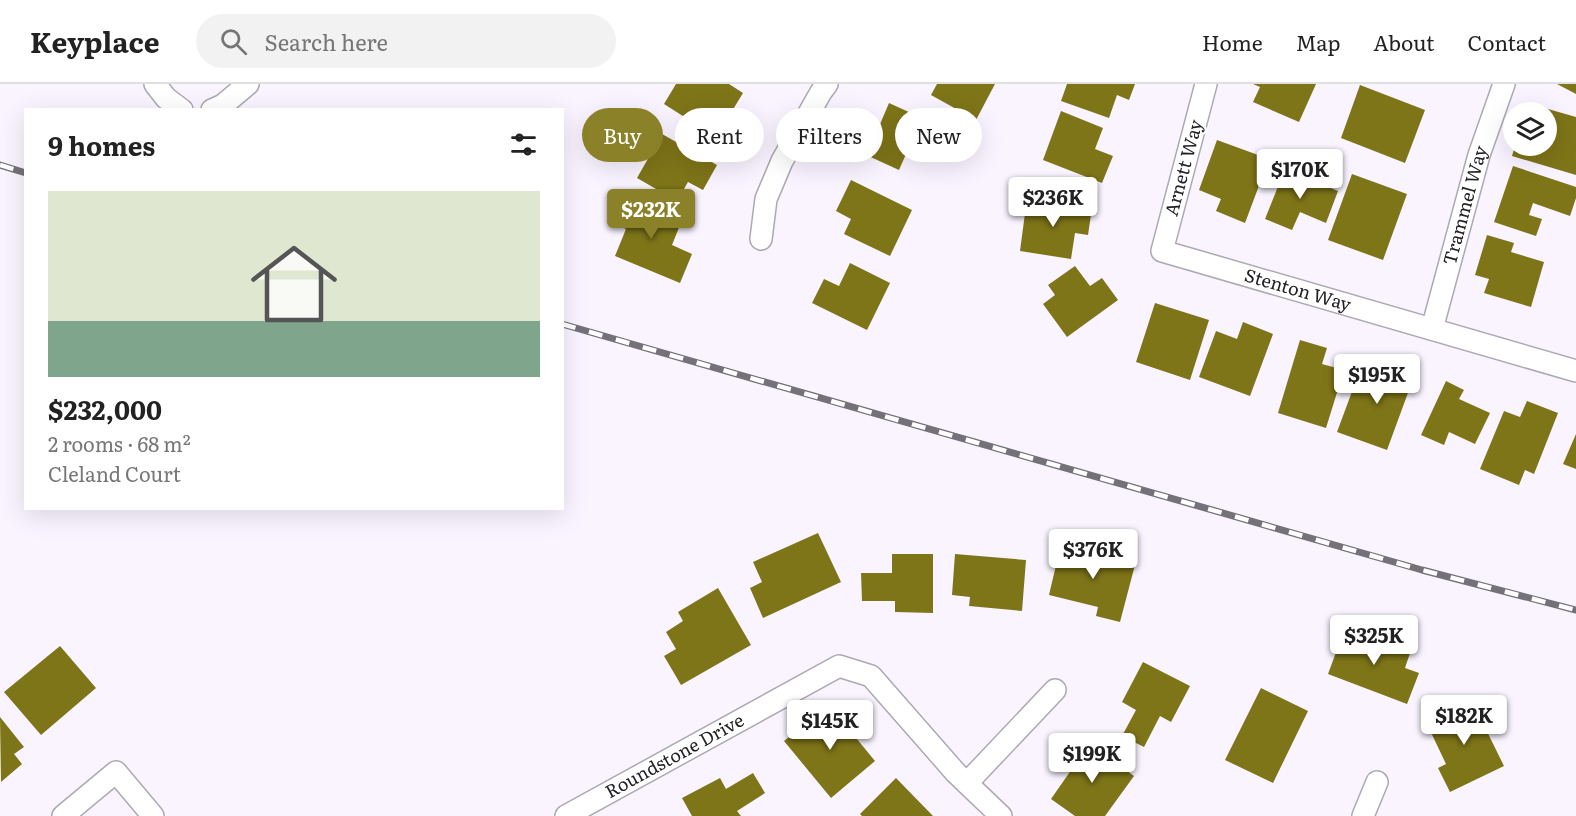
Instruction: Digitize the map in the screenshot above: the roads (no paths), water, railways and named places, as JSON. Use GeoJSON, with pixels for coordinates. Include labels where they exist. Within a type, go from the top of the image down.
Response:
{"type":"FeatureCollection","features":[{"type":"Feature","properties":{"kind":"street"},"geometry":{"type":"LineString","coordinates":[[155,84],[166,98],[179,108]]}},
{"type":"Feature","properties":{"kind":"street"},"geometry":{"type":"LineString","coordinates":[[216,108],[248,84]]}},
{"type":"Feature","properties":{"kind":"street"},"geometry":{"type":"LineString","coordinates":[[761,239],[766,199],[782,161],[809,111],[827,84]]}},
{"type":"Feature","properties":{"kind":"street","name":"Arnett Way"},"geometry":{"type":"LineString","coordinates":[[1162,251],[1206,84]]}},
{"type":"Feature","properties":{"kind":"street","name":"Trammel Way"},"geometry":{"type":"LineString","coordinates":[[1432,329],[1479,155],[1504,84]]}},
{"type":"Feature","properties":{"kind":"street","name":"Stenton Way"},"geometry":{"type":"LineString","coordinates":[[1162,251],[1576,371]]}},
{"type":"Feature","properties":{"kind":"street","name":"Roundstone Drive"},"geometry":{"type":"LineString","coordinates":[[566,816],[839,666],[871,676],[956,773],[1001,816]]}},
{"type":"Feature","properties":{"kind":"street"},"geometry":{"type":"LineString","coordinates":[[967,783],[1055,690]]}},
{"type":"Feature","properties":{"kind":"street"},"geometry":{"type":"LineString","coordinates":[[63,816],[116,772],[153,816]]}},
{"type":"Feature","properties":{"kind":"street"},"geometry":{"type":"LineString","coordinates":[[1364,816],[1377,782]]}},
{"type":"Feature","properties":{"kind":"railway"},"geometry":{"type":"LineString","coordinates":[[0,165],[24,172]]}},
{"type":"Feature","properties":{"kind":"railway"},"geometry":{"type":"LineString","coordinates":[[564,325],[1422,570],[1576,610]]}}]}
